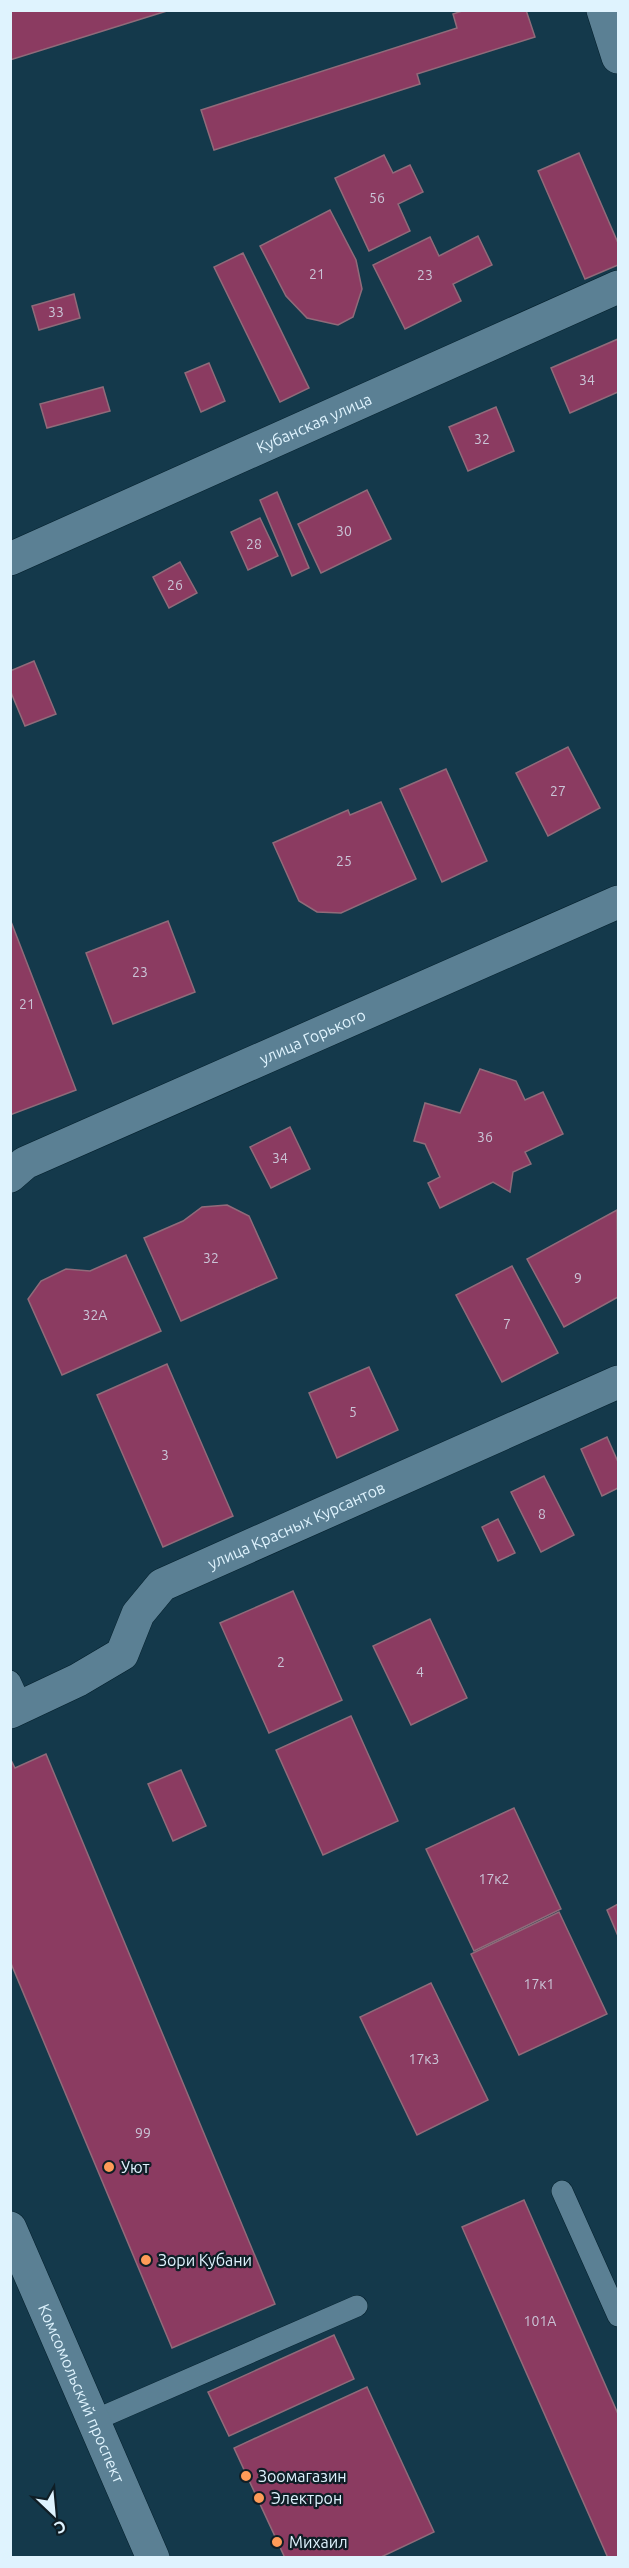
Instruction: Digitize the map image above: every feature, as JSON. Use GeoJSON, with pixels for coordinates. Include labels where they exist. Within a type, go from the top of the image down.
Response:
{"type":"FeatureCollection","features":[{"type":"Feature","properties":{"kind":"street"},"geometry":{"type":"LineString","coordinates":[[603,10],[618,57]]}},
{"type":"Feature","properties":{"kind":"street","name":"Кубанская улица"},"geometry":{"type":"LineString","coordinates":[[10,559],[618,287]]}},
{"type":"Feature","properties":{"kind":"street","name":"улица Горького"},"geometry":{"type":"LineString","coordinates":[[10,1176],[25,1163],[618,902]]}},
{"type":"Feature","properties":{"kind":"street","name":"улица Красных Курсантов"},"geometry":{"type":"LineString","coordinates":[[14,1700],[78,1680],[122,1654],[138,1614],[162,1585],[618,1382]]}},
{"type":"Feature","properties":{"kind":"street","name":"Комсомольский проспект"},"geometry":{"type":"LineString","coordinates":[[10,2228],[153,2558]]}},
{"type":"Feature","properties":{"kind":"lane"},"geometry":{"type":"LineString","coordinates":[[562,2191],[618,2316]]}},
{"type":"Feature","properties":{"kind":"lane"},"geometry":{"type":"LineString","coordinates":[[95,2420],[357,2306]]}},
{"type":"Feature","properties":{"kind":"building"},"geometry":{"type":"Polygon","coordinates":[[[10,10],[170,10],[10,60],[10,10]]]}},
{"type":"Feature","properties":{"kind":"building"},"geometry":{"type":"Polygon","coordinates":[[[465,10],[526,10],[535,37],[417,74],[420,84],[214,150],[201,110],[457,28],[453,14],[465,10]]]}},
{"type":"Feature","properties":{"kind":"building"},"geometry":{"type":"Polygon","coordinates":[[[579,153],[618,243],[618,265],[585,279],[538,171],[579,153]]]}},
{"type":"Feature","properties":{"kind":"building"},"geometry":{"type":"Polygon","coordinates":[[[384,155],[393,173],[410,165],[423,192],[398,204],[410,231],[369,251],[335,178],[384,155]]]}},
{"type":"Feature","properties":{"kind":"building"},"geometry":{"type":"Polygon","coordinates":[[[330,210],[356,260],[362,289],[353,317],[338,325],[307,318],[286,296],[260,246],[330,210]]]}},
{"type":"Feature","properties":{"kind":"building"},"geometry":{"type":"Polygon","coordinates":[[[478,236],[492,265],[453,284],[461,301],[405,329],[373,265],[430,237],[439,256],[478,236]]]}},
{"type":"Feature","properties":{"kind":"building"},"geometry":{"type":"Polygon","coordinates":[[[243,253],[309,388],[280,402],[214,267],[243,253]]]}},
{"type":"Feature","properties":{"kind":"building"},"geometry":{"type":"Polygon","coordinates":[[[74,294],[80,318],[39,330],[32,306],[74,294]]]}},
{"type":"Feature","properties":{"kind":"building"},"geometry":{"type":"Polygon","coordinates":[[[618,339],[618,392],[570,413],[551,368],[618,339]]]}},
{"type":"Feature","properties":{"kind":"building"},"geometry":{"type":"Polygon","coordinates":[[[209,363],[225,401],[201,412],[185,373],[209,363]]]}},
{"type":"Feature","properties":{"kind":"building"},"geometry":{"type":"Polygon","coordinates":[[[103,387],[110,411],[47,428],[40,404],[103,387]]]}},
{"type":"Feature","properties":{"kind":"building"},"geometry":{"type":"Polygon","coordinates":[[[496,407],[514,451],[468,471],[449,427],[496,407]]]}},
{"type":"Feature","properties":{"kind":"building"},"geometry":{"type":"Polygon","coordinates":[[[367,490],[391,539],[321,573],[298,524],[367,490]]]}},
{"type":"Feature","properties":{"kind":"building"},"geometry":{"type":"Polygon","coordinates":[[[277,492],[309,568],[292,576],[260,500],[277,492]]]}},
{"type":"Feature","properties":{"kind":"building"},"geometry":{"type":"Polygon","coordinates":[[[260,518],[278,556],[248,570],[231,532],[260,518]]]}},
{"type":"Feature","properties":{"kind":"building"},"geometry":{"type":"Polygon","coordinates":[[[180,562],[197,593],[169,608],[153,577],[180,562]]]}},
{"type":"Feature","properties":{"kind":"building"},"geometry":{"type":"Polygon","coordinates":[[[34,661],[56,714],[25,726],[10,690],[10,671],[34,661]]]}},
{"type":"Feature","properties":{"kind":"building"},"geometry":{"type":"Polygon","coordinates":[[[568,747],[600,808],[548,836],[516,773],[568,747]]]}},
{"type":"Feature","properties":{"kind":"building"},"geometry":{"type":"Polygon","coordinates":[[[446,769],[487,861],[442,882],[400,789],[446,769]]]}},
{"type":"Feature","properties":{"kind":"building"},"geometry":{"type":"Polygon","coordinates":[[[381,802],[416,879],[341,913],[317,912],[299,901],[273,843],[348,810],[350,815],[381,802]]]}},
{"type":"Feature","properties":{"kind":"building"},"geometry":{"type":"Polygon","coordinates":[[[10,919],[76,1090],[10,1115],[10,919]]]}},
{"type":"Feature","properties":{"kind":"building"},"geometry":{"type":"Polygon","coordinates":[[[168,921],[195,992],[113,1024],[86,953],[168,921]]]}},
{"type":"Feature","properties":{"kind":"building"},"geometry":{"type":"Polygon","coordinates":[[[480,1069],[516,1081],[525,1100],[543,1092],[563,1134],[525,1152],[531,1164],[513,1172],[510,1192],[493,1182],[440,1208],[428,1183],[440,1177],[425,1144],[414,1141],[425,1103],[460,1113],[480,1069]]]}},
{"type":"Feature","properties":{"kind":"building"},"geometry":{"type":"Polygon","coordinates":[[[290,1127],[310,1169],[271,1188],[250,1147],[290,1127]]]}},
{"type":"Feature","properties":{"kind":"building"},"geometry":{"type":"Polygon","coordinates":[[[227,1205],[249,1216],[277,1278],[181,1321],[144,1238],[183,1221],[202,1207],[227,1205]]]}},
{"type":"Feature","properties":{"kind":"building"},"geometry":{"type":"Polygon","coordinates":[[[617,1210],[618,1297],[564,1327],[527,1259],[617,1210]]]}},
{"type":"Feature","properties":{"kind":"building"},"geometry":{"type":"Polygon","coordinates":[[[126,1255],[161,1331],[62,1375],[28,1299],[41,1281],[66,1269],[90,1271],[126,1255]]]}},
{"type":"Feature","properties":{"kind":"building"},"geometry":{"type":"Polygon","coordinates":[[[512,1266],[558,1353],[502,1382],[456,1295],[512,1266]]]}},
{"type":"Feature","properties":{"kind":"building"},"geometry":{"type":"Polygon","coordinates":[[[167,1364],[233,1516],[163,1547],[97,1395],[167,1364]]]}},
{"type":"Feature","properties":{"kind":"building"},"geometry":{"type":"Polygon","coordinates":[[[369,1367],[398,1430],[337,1458],[309,1393],[369,1367]]]}},
{"type":"Feature","properties":{"kind":"building"},"geometry":{"type":"Polygon","coordinates":[[[607,1437],[618,1462],[618,1488],[602,1496],[581,1449],[607,1437]]]}},
{"type":"Feature","properties":{"kind":"building"},"geometry":{"type":"Polygon","coordinates":[[[544,1476],[574,1535],[541,1552],[511,1492],[544,1476]]]}},
{"type":"Feature","properties":{"kind":"building"},"geometry":{"type":"Polygon","coordinates":[[[498,1519],[515,1553],[498,1561],[482,1527],[498,1519]]]}},
{"type":"Feature","properties":{"kind":"building"},"geometry":{"type":"Polygon","coordinates":[[[293,1591],[342,1700],[269,1733],[220,1623],[293,1591]]]}},
{"type":"Feature","properties":{"kind":"building"},"geometry":{"type":"Polygon","coordinates":[[[430,1619],[467,1698],[411,1725],[373,1646],[430,1619]]]}},
{"type":"Feature","properties":{"kind":"building"},"geometry":{"type":"Polygon","coordinates":[[[351,1716],[398,1821],[323,1855],[276,1750],[351,1716]]]}},
{"type":"Feature","properties":{"kind":"building"},"geometry":{"type":"Polygon","coordinates":[[[46,1754],[275,2304],[172,2348],[10,1961],[10,1758],[15,1768],[46,1754]]]}},
{"type":"Feature","properties":{"kind":"building"},"geometry":{"type":"Polygon","coordinates":[[[181,1770],[206,1826],[173,1841],[148,1784],[181,1770]]]}},
{"type":"Feature","properties":{"kind":"building"},"geometry":{"type":"Polygon","coordinates":[[[514,1808],[561,1909],[474,1951],[426,1849],[514,1808]]]}},
{"type":"Feature","properties":{"kind":"building"},"geometry":{"type":"Polygon","coordinates":[[[618,1904],[618,1936],[607,1910],[618,1904]]]}},
{"type":"Feature","properties":{"kind":"building"},"geometry":{"type":"Polygon","coordinates":[[[559,1912],[607,2014],[519,2055],[471,1954],[559,1912]]]}},
{"type":"Feature","properties":{"kind":"building"},"geometry":{"type":"Polygon","coordinates":[[[431,1983],[488,2100],[417,2135],[360,2017],[431,1983]]]}},
{"type":"Feature","properties":{"kind":"building"},"geometry":{"type":"Polygon","coordinates":[[[524,2200],[618,2414],[618,2558],[608,2558],[462,2227],[524,2200]]]}},
{"type":"Feature","properties":{"kind":"building"},"geometry":{"type":"Polygon","coordinates":[[[334,2335],[354,2379],[229,2436],[208,2392],[334,2335]]]}},
{"type":"Feature","properties":{"kind":"building"},"geometry":{"type":"Polygon","coordinates":[[[367,2387],[434,2532],[379,2558],[285,2558],[234,2448],[367,2387]]]}},
{"type":"Feature","properties":{"kind":"place","name":"Уют"},"geometry":{"type":"Point","coordinates":[109,2167]}},
{"type":"Feature","properties":{"kind":"place","name":"Зори Кубани"},"geometry":{"type":"Point","coordinates":[146,2260]}},
{"type":"Feature","properties":{"kind":"place","name":"Зоомагазин"},"geometry":{"type":"Point","coordinates":[246,2476]}},
{"type":"Feature","properties":{"kind":"place","name":"Электрон"},"geometry":{"type":"Point","coordinates":[259,2498]}},
{"type":"Feature","properties":{"kind":"place","name":"Михаил"},"geometry":{"type":"Point","coordinates":[277,2542]}}]}
